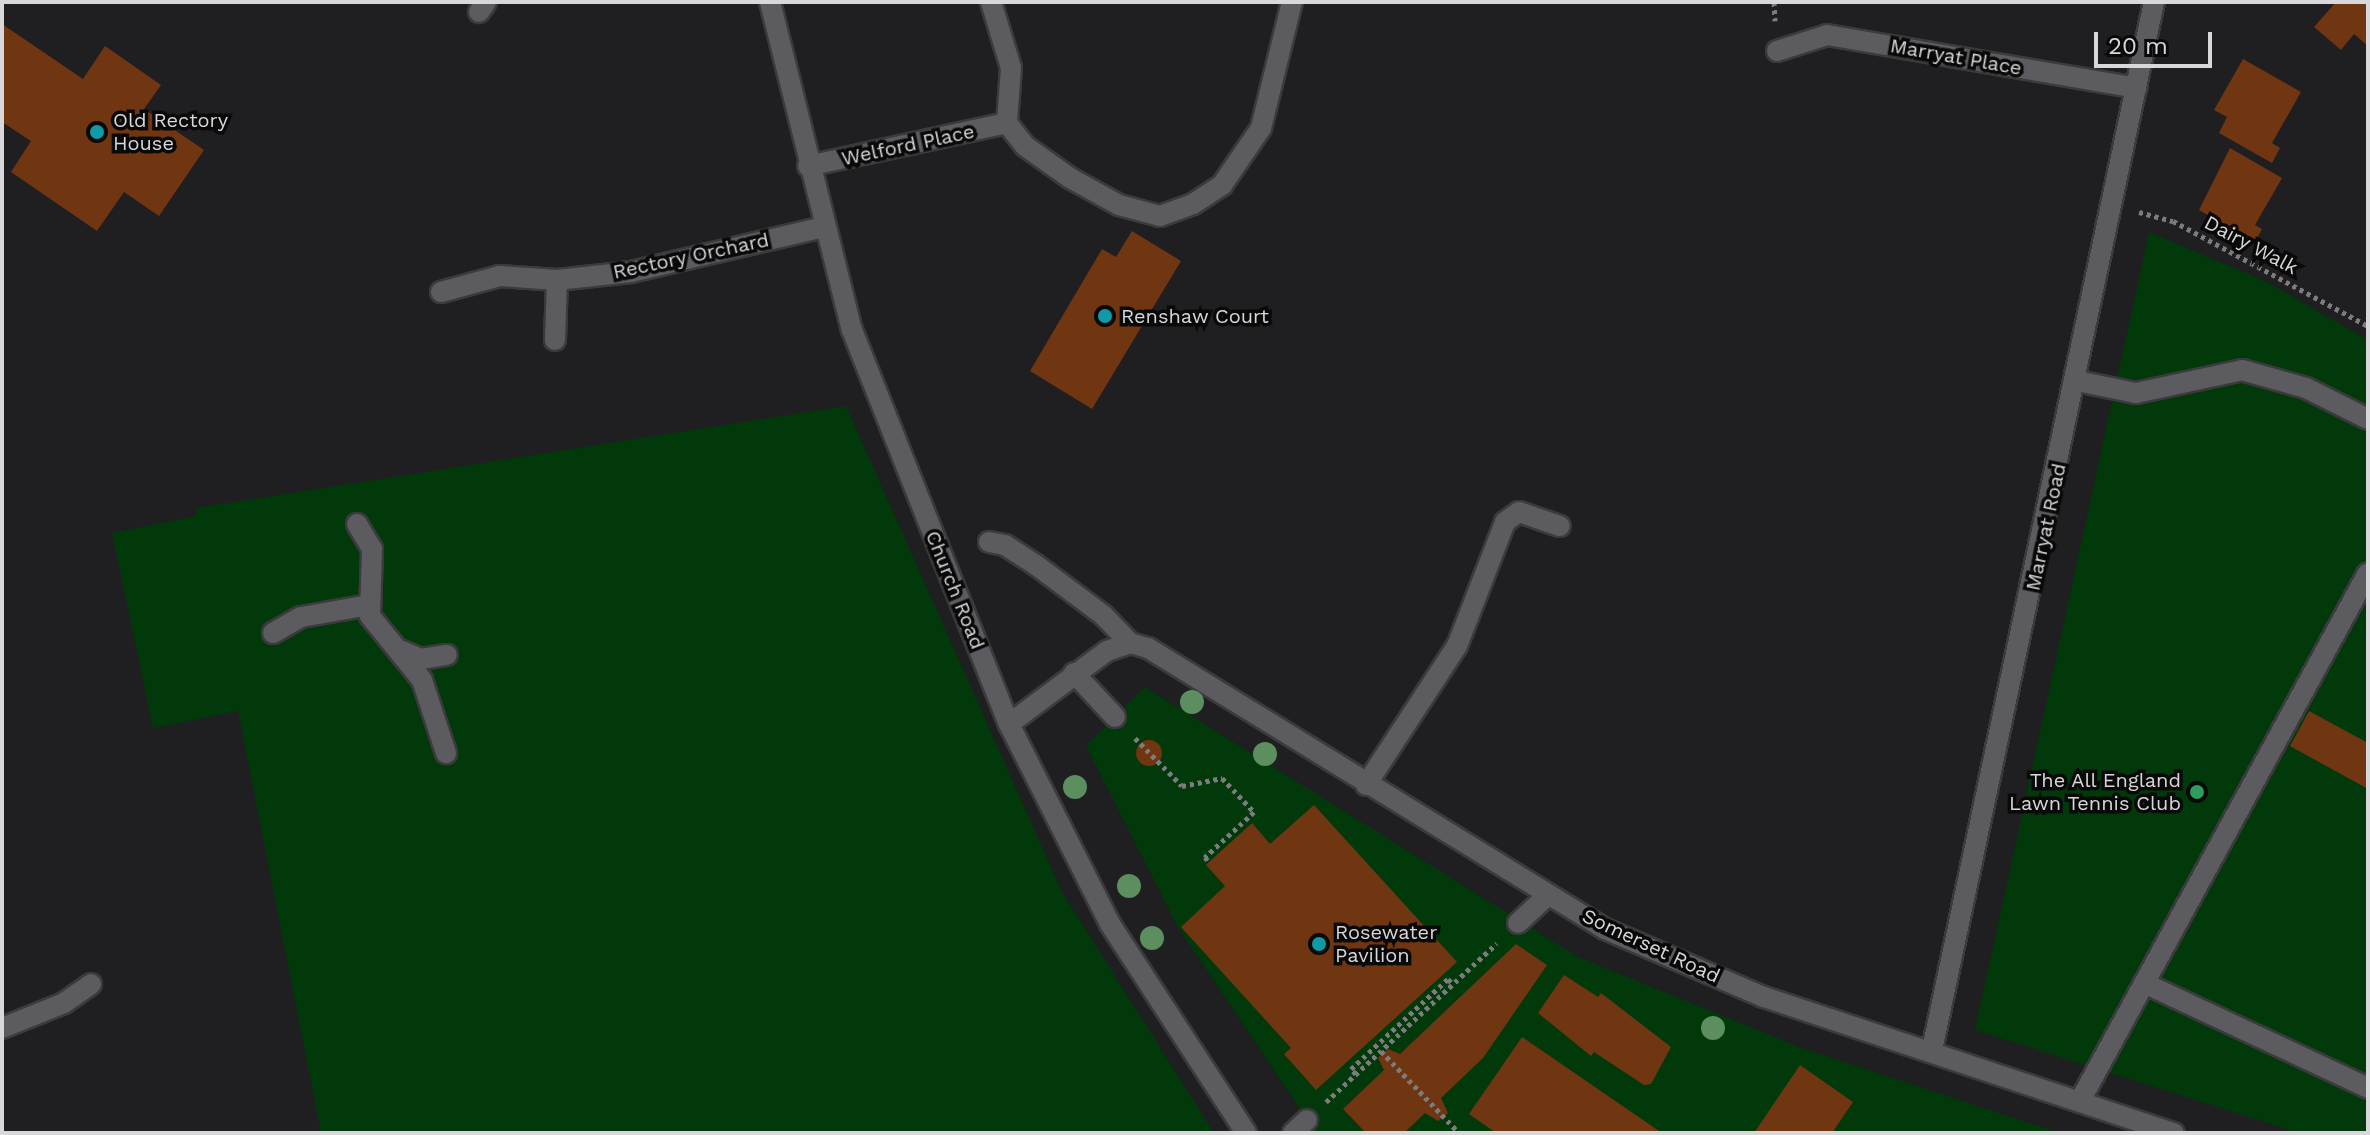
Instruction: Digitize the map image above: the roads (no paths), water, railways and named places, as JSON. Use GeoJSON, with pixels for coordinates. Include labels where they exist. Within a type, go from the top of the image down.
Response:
{"type":"FeatureCollection","features":[{"type":"Feature","properties":{"kind":"street","name":"Church Road"},"geometry":{"type":"LineString","coordinates":[[770,2],[808,166],[852,330],[1009,724],[1110,924],[1246,1133]]}},
{"type":"Feature","properties":{"kind":"street"},"geometry":{"type":"LineString","coordinates":[[991,2],[1011,68],[1007,123],[1025,146],[1119,205],[1160,216],[1193,204],[1222,185],[1261,128],[1292,2]]}},
{"type":"Feature","properties":{"kind":"street","name":"Marryat Road"},"geometry":{"type":"LineString","coordinates":[[1932,1050],[2077,381],[2154,2]]}},
{"type":"Feature","properties":{"kind":"street","name":"Marryat Place"},"geometry":{"type":"LineString","coordinates":[[1777,51],[1827,35],[2137,88]]}},
{"type":"Feature","properties":{"kind":"street","name":"Welford Place"},"geometry":{"type":"LineString","coordinates":[[808,166],[1007,123]]}},
{"type":"Feature","properties":{"kind":"street","name":"Rectory Orchard"},"geometry":{"type":"LineString","coordinates":[[441,292],[500,276],[557,280],[631,272],[824,227]]}},
{"type":"Feature","properties":{"kind":"street"},"geometry":{"type":"LineString","coordinates":[[555,340],[557,280]]}},
{"type":"Feature","properties":{"kind":"street"},"geometry":{"type":"LineString","coordinates":[[2077,381],[2136,393],[2242,370],[2306,388],[2368,419]]}},
{"type":"Feature","properties":{"kind":"street"},"geometry":{"type":"LineString","coordinates":[[1366,785],[1457,646],[1505,522],[1519,512],[1560,526]]}},
{"type":"Feature","properties":{"kind":"street"},"geometry":{"type":"LineString","coordinates":[[357,524],[372,549],[370,616],[402,651],[422,680],[446,753]]}},
{"type":"Feature","properties":{"kind":"street","name":"Somerset Road"},"geometry":{"type":"LineString","coordinates":[[989,542],[1036,565],[1103,615],[1130,643],[1168,657],[1366,785],[1605,929],[1764,997],[1932,1050],[2174,1133]]}},
{"type":"Feature","properties":{"kind":"street"},"geometry":{"type":"LineString","coordinates":[[2080,1101],[2368,573]]}},
{"type":"Feature","properties":{"kind":"street"},"geometry":{"type":"LineString","coordinates":[[273,633],[301,617],[370,605]]}},
{"type":"Feature","properties":{"kind":"street"},"geometry":{"type":"LineString","coordinates":[[1009,724],[1074,673],[1107,651],[1130,643]]}},
{"type":"Feature","properties":{"kind":"street"},"geometry":{"type":"LineString","coordinates":[[402,651],[421,659],[447,655]]}},
{"type":"Feature","properties":{"kind":"street"},"geometry":{"type":"LineString","coordinates":[[1074,673],[1115,717]]}},
{"type":"Feature","properties":{"kind":"street"},"geometry":{"type":"LineString","coordinates":[[1518,923],[1548,895]]}},
{"type":"Feature","properties":{"kind":"street"},"geometry":{"type":"LineString","coordinates":[[2144,983],[2368,1088]]}},
{"type":"Feature","properties":{"kind":"street"},"geometry":{"type":"LineString","coordinates":[[2,1028],[64,1003],[91,984]]}},
{"type":"Feature","properties":{"kind":"place","name":"Old Rectory House"},"geometry":{"type":"Point","coordinates":[97,132]}},
{"type":"Feature","properties":{"kind":"place","name":"Renshaw Court"},"geometry":{"type":"Point","coordinates":[1105,316]}},
{"type":"Feature","properties":{"kind":"place","name":"The All England Lawn Tennis Club"},"geometry":{"type":"Point","coordinates":[2197,792]}},
{"type":"Feature","properties":{"kind":"place","name":"Rosewater Pavilion"},"geometry":{"type":"Point","coordinates":[1319,944]}}]}
